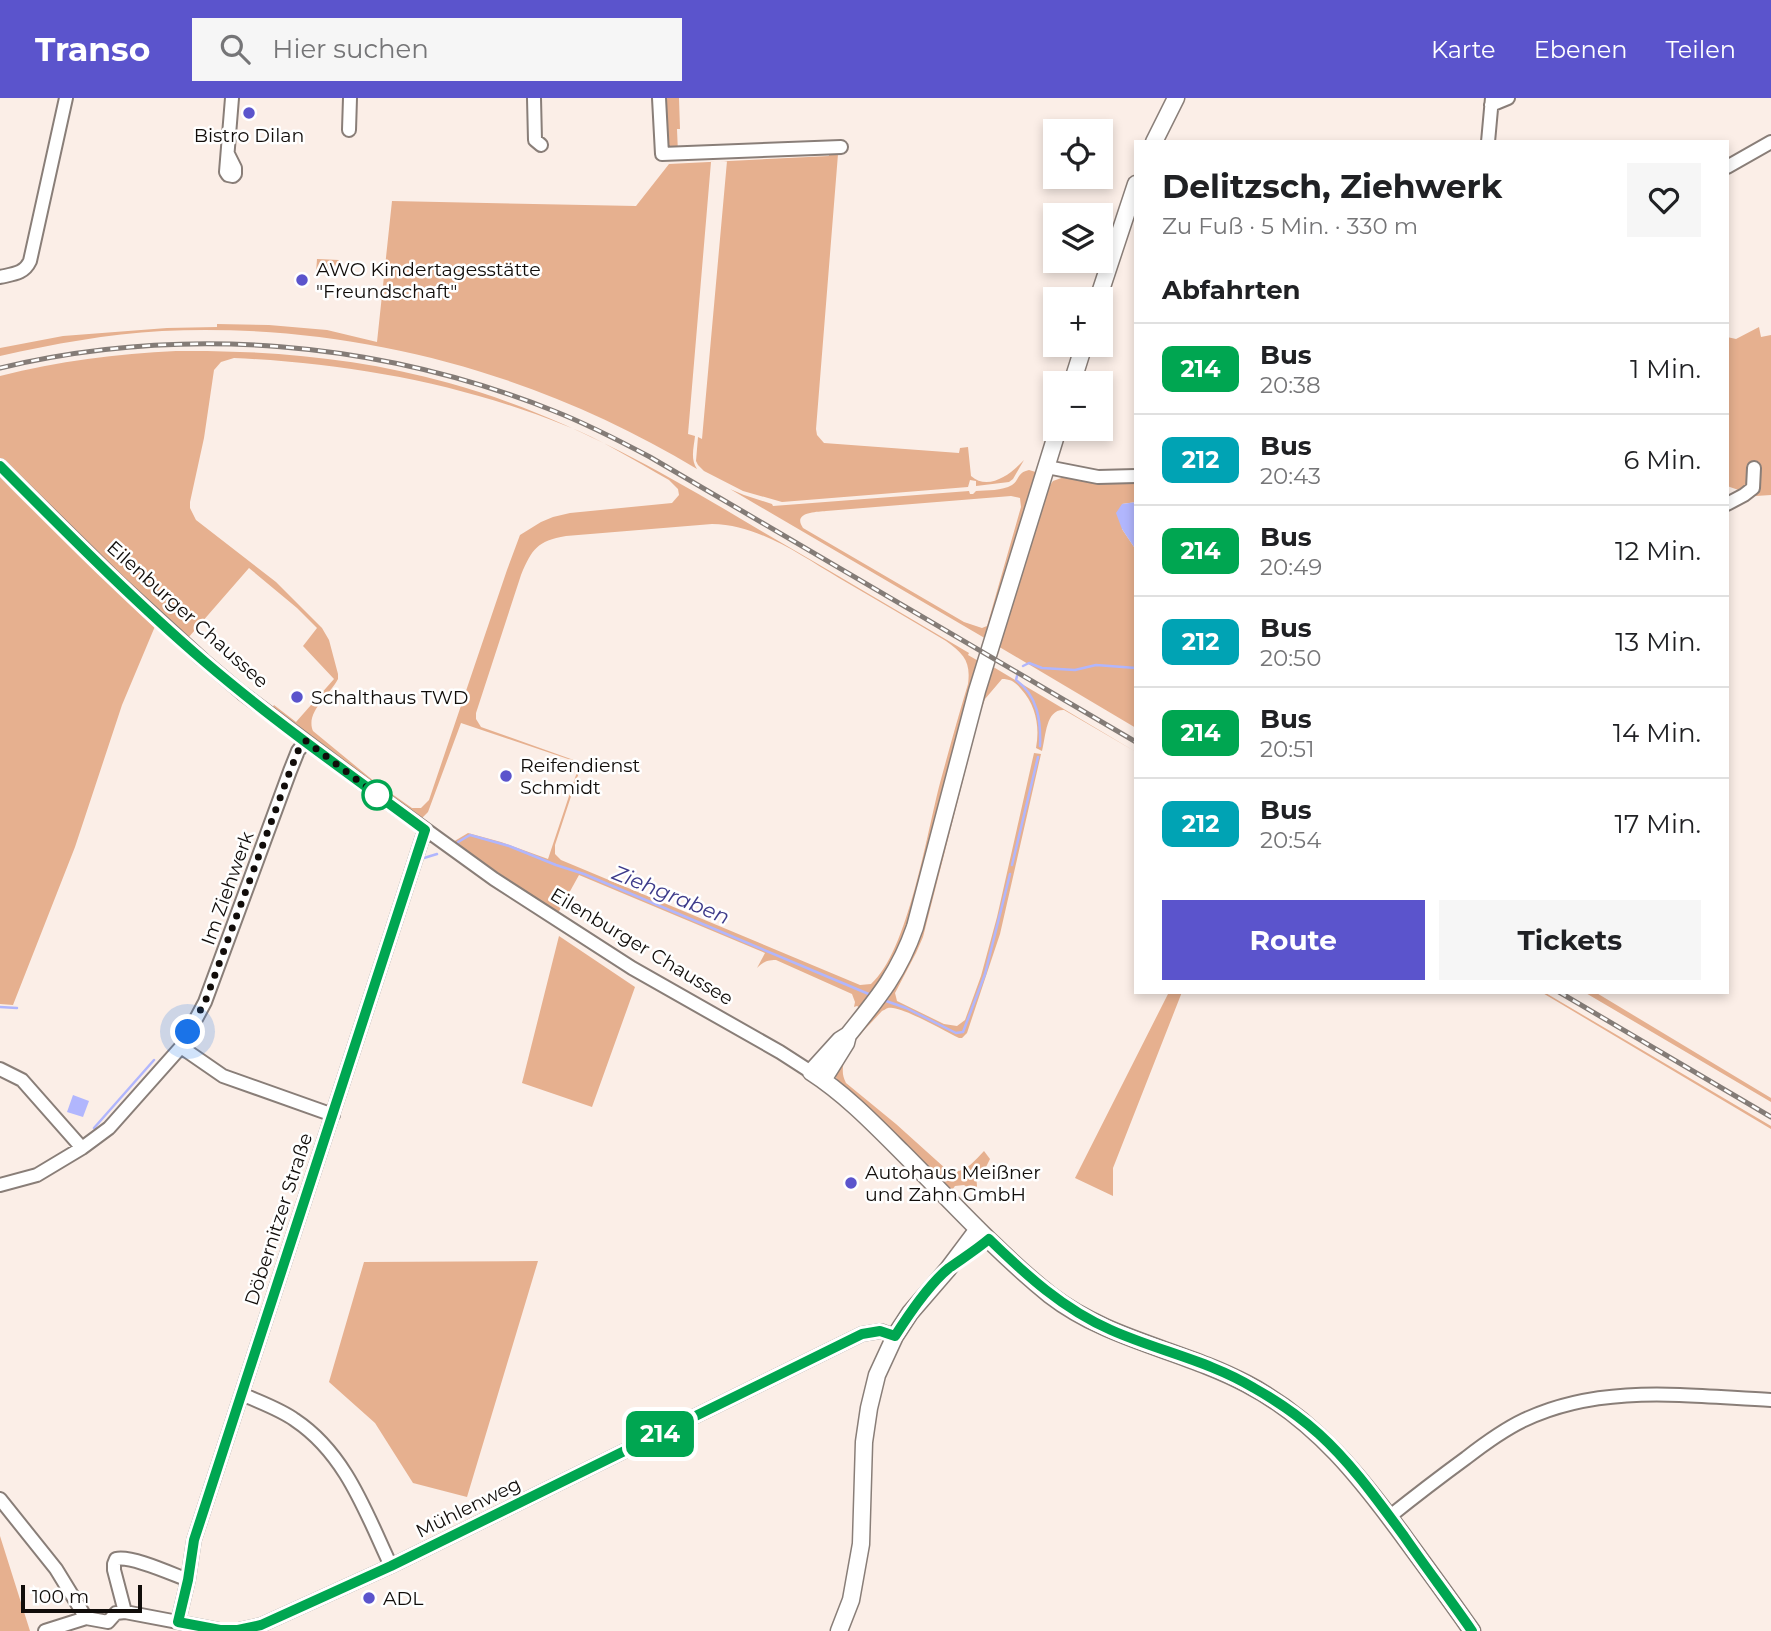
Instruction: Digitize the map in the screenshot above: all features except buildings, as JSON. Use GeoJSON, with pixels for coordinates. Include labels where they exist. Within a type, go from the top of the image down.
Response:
{"type":"FeatureCollection","features":[{"type":"Feature","properties":{"kind":"main road"},"geometry":{"type":"LineString","coordinates":[[1155,140],[1177,98]]}},
{"type":"Feature","properties":{"kind":"main road"},"geometry":{"type":"LineString","coordinates":[[1102,287],[1134,190]]}},
{"type":"Feature","properties":{"kind":"main road"},"geometry":{"type":"LineString","coordinates":[[817,1076],[840,1040],[848,1035],[887,987],[912,937],[977,691],[1055,441]]}},
{"type":"Feature","properties":{"kind":"main road","name":"Eilenburger Chaussee"},"geometry":{"type":"LineString","coordinates":[[817,1076],[859,1110],[1022,1271],[1053,1297],[1112,1331],[1193,1360],[1250,1385],[1318,1433],[1343,1458],[1389,1517],[1472,1631]]}},
{"type":"Feature","properties":{"kind":"main road"},"geometry":{"type":"LineString","coordinates":[[839,1631],[851,1600],[861,1544],[864,1442],[877,1375],[895,1336],[919,1301],[984,1234]]}},
{"type":"Feature","properties":{"kind":"street"},"geometry":{"type":"LineString","coordinates":[[0,277],[26,269],[30,261],[66,98]]}},
{"type":"Feature","properties":{"kind":"street"},"geometry":{"type":"LineString","coordinates":[[228,154],[232,98]]}},
{"type":"Feature","properties":{"kind":"street"},"geometry":{"type":"LineString","coordinates":[[349,130],[350,98]]}},
{"type":"Feature","properties":{"kind":"street"},"geometry":{"type":"LineString","coordinates":[[534,98],[535,139],[541,145]]}},
{"type":"Feature","properties":{"kind":"street"},"geometry":{"type":"LineString","coordinates":[[659,98],[662,154],[841,147]]}},
{"type":"Feature","properties":{"kind":"street"},"geometry":{"type":"LineString","coordinates":[[1488,140],[1492,102],[1508,98]]}},
{"type":"Feature","properties":{"kind":"street"},"geometry":{"type":"LineString","coordinates":[[1729,166],[1771,142]]}},
{"type":"Feature","properties":{"kind":"street","name":"Eilenburger Chaussee"},"geometry":{"type":"LineString","coordinates":[[0,466],[119,583],[203,660],[425,830],[494,879],[632,968],[817,1076]]}},
{"type":"Feature","properties":{"kind":"street"},"geometry":{"type":"LineString","coordinates":[[1047,467],[1098,477],[1134,476]]}},
{"type":"Feature","properties":{"kind":"street"},"geometry":{"type":"LineString","coordinates":[[1729,503],[1753,488],[1754,468]]}},
{"type":"Feature","properties":{"kind":"street","name":"Im Ziehwerk"},"geometry":{"type":"LineString","coordinates":[[0,1185],[37,1175],[82,1148],[108,1128],[181,1047],[205,1002],[294,761],[306,741]]}},
{"type":"Feature","properties":{"kind":"street","name":"Döbernitzer Straße"},"geometry":{"type":"LineString","coordinates":[[178,1622],[194,1540],[425,830]]}},
{"type":"Feature","properties":{"kind":"street"},"geometry":{"type":"LineString","coordinates":[[181,1047],[223,1076],[333,1115]]}},
{"type":"Feature","properties":{"kind":"street"},"geometry":{"type":"LineString","coordinates":[[0,1069],[22,1080],[82,1148]]}},
{"type":"Feature","properties":{"kind":"street","name":"Mühlenweg"},"geometry":{"type":"LineString","coordinates":[[125,1612],[220,1630],[263,1628],[862,1334],[880,1331],[895,1336]]}},
{"type":"Feature","properties":{"kind":"street"},"geometry":{"type":"LineString","coordinates":[[242,1394],[294,1419],[324,1443],[354,1486],[391,1566]]}},
{"type":"Feature","properties":{"kind":"street"},"geometry":{"type":"LineString","coordinates":[[1389,1517],[1490,1440],[1521,1421],[1547,1410],[1585,1399],[1623,1395],[1771,1400]]}},
{"type":"Feature","properties":{"kind":"street"},"geometry":{"type":"LineString","coordinates":[[0,1499],[56,1569],[86,1618],[107,1626],[116,1613],[125,1612],[114,1570],[116,1559],[133,1560],[188,1580]]}},
{"type":"Feature","properties":{"kind":"street"},"geometry":{"type":"LineString","coordinates":[[45,1631],[86,1618]]}},
{"type":"Feature","properties":{"kind":"shaded area"},"geometry":{"type":"Polygon","coordinates":[[[659,98],[679,98],[678,153],[662,154],[659,98]]]}},
{"type":"Feature","properties":{"kind":"shaded area"},"geometry":{"type":"Polygon","coordinates":[[[834,149],[838,154],[816,429],[817,435],[824,443],[959,453],[960,448],[968,447],[971,476],[985,482],[1000,479],[1024,460],[1013,479],[1009,482],[976,486],[976,481],[970,480],[968,487],[782,502],[743,491],[704,471],[698,465],[698,437],[702,439],[727,161],[829,156],[828,150],[834,149]]]}},
{"type":"Feature","properties":{"kind":"shaded area"},"geometry":{"type":"Polygon","coordinates":[[[711,162],[688,434],[695,436],[693,457],[697,469],[636,435],[572,405],[507,380],[440,360],[372,345],[302,335],[232,330],[162,331],[81,340],[0,356],[0,348],[63,336],[217,327],[217,324],[327,330],[377,342],[392,201],[636,206],[669,164],[711,162]]]}},
{"type":"Feature","properties":{"kind":"shaded area"},"geometry":{"type":"Polygon","coordinates":[[[317,259],[339,260],[338,274],[316,273],[317,259]]]}},
{"type":"Feature","properties":{"kind":"shaded area"},"geometry":{"type":"Polygon","coordinates":[[[1759,327],[1761,337],[1771,335],[1771,495],[1756,496],[1729,487],[1729,337],[1736,339],[1759,327]]]}},
{"type":"Feature","properties":{"kind":"shaded area"},"geometry":{"type":"Polygon","coordinates":[[[176,351],[279,354],[382,367],[491,396],[574,429],[484,398],[360,370],[234,358],[221,362],[214,370],[190,508],[196,520],[276,582],[322,628],[329,640],[338,679],[315,710],[311,724],[313,731],[375,782],[412,808],[421,808],[429,800],[520,535],[553,517],[672,503],[679,495],[678,489],[669,480],[605,444],[725,509],[969,653],[968,655],[982,663],[902,951],[862,1009],[854,1007],[852,994],[776,960],[765,962],[757,968],[765,953],[579,875],[558,913],[453,842],[468,833],[548,859],[580,763],[461,723],[428,812],[422,818],[417,818],[272,708],[274,705],[296,722],[334,679],[303,646],[317,628],[249,568],[188,638],[161,612],[122,705],[75,847],[13,1005],[0,1004],[0,376],[66,362],[176,351]],[[712,524],[566,536],[548,541],[537,548],[521,575],[476,719],[481,727],[582,763],[555,845],[555,854],[561,860],[860,985],[871,984],[896,946],[906,919],[968,684],[967,664],[962,655],[946,641],[794,551],[763,535],[712,524]]]}},
{"type":"Feature","properties":{"kind":"shaded area"},"geometry":{"type":"Polygon","coordinates":[[[1025,471],[1039,473],[988,640],[730,489],[773,506],[969,491],[973,494],[976,491],[1008,487],[1025,471]],[[1011,496],[817,512],[803,516],[800,523],[803,528],[964,622],[982,628],[987,626],[1021,507],[1020,498],[1011,496]]]}},
{"type":"Feature","properties":{"kind":"shaded area"},"geometry":{"type":"Polygon","coordinates":[[[1064,477],[1134,480],[1134,502],[1122,504],[1122,529],[1134,547],[1134,727],[996,645],[1045,492],[1053,481],[1064,477]]]}},
{"type":"Feature","properties":{"kind":"shaded area"},"geometry":{"type":"Polygon","coordinates":[[[990,665],[1134,751],[1064,710],[1058,711],[1050,718],[1042,751],[1036,748],[1037,724],[1033,709],[1017,684],[1002,679],[985,699],[981,710],[923,937],[895,993],[897,1001],[944,1024],[957,1026],[965,1020],[981,976],[997,917],[1034,753],[1041,754],[1000,934],[967,1033],[959,1038],[907,1012],[888,1008],[860,1035],[847,1054],[843,1073],[846,1083],[946,1169],[963,1170],[984,1151],[990,1159],[986,1167],[977,1174],[975,1189],[964,1185],[955,1186],[950,1193],[841,1086],[835,1076],[839,1059],[886,995],[990,665]]]}},
{"type":"Feature","properties":{"kind":"shaded area"},"geometry":{"type":"Polygon","coordinates":[[[559,936],[635,987],[592,1107],[522,1083],[559,936]]]}},
{"type":"Feature","properties":{"kind":"shaded area"},"geometry":{"type":"Polygon","coordinates":[[[1168,994],[1181,994],[1113,1168],[1113,1196],[1075,1178],[1168,994]]]}},
{"type":"Feature","properties":{"kind":"shaded area"},"geometry":{"type":"Polygon","coordinates":[[[1544,994],[1771,1126],[1771,1129],[1544,994]]]}},
{"type":"Feature","properties":{"kind":"shaded area"},"geometry":{"type":"Polygon","coordinates":[[[1587,994],[1598,994],[1771,1098],[1771,1102],[1587,994]]]}},
{"type":"Feature","properties":{"kind":"shaded area"},"geometry":{"type":"Polygon","coordinates":[[[538,1261],[467,1497],[413,1483],[375,1423],[329,1382],[364,1262],[538,1261]]]}},
{"type":"Feature","properties":{"kind":"shaded area"},"geometry":{"type":"Polygon","coordinates":[[[0,1536],[30,1631],[0,1631],[0,1536]]]}},
{"type":"Feature","properties":{"kind":"water"},"geometry":{"type":"Polygon","coordinates":[[[1134,502],[1134,547],[1122,529],[1116,513],[1122,504],[1134,502]]]}},
{"type":"Feature","properties":{"kind":"water"},"geometry":{"type":"Polygon","coordinates":[[[73,1095],[89,1101],[83,1117],[67,1112],[73,1095]]]}},
{"type":"Feature","properties":{"kind":"waterway","name":"Ziehgraben"},"geometry":{"type":"LineString","coordinates":[[1023,666],[1029,663],[1042,668],[1075,670],[1096,665],[1134,668]]}},
{"type":"Feature","properties":{"kind":"waterway","name":"Ziehgraben"},"geometry":{"type":"LineString","coordinates":[[1017,676],[1016,680],[1034,701],[1037,710],[1040,746]]}},
{"type":"Feature","properties":{"kind":"waterway","name":"Ziehgraben"},"geometry":{"type":"LineString","coordinates":[[1012,865],[1038,757]]}},
{"type":"Feature","properties":{"kind":"waterway","name":"Ziehgraben"},"geometry":{"type":"LineString","coordinates":[[458,842],[470,835],[509,846],[584,874],[871,995]]}},
{"type":"Feature","properties":{"kind":"waterway","name":"Ziehgraben"},"geometry":{"type":"LineString","coordinates":[[424,858],[437,854]]}},
{"type":"Feature","properties":{"kind":"waterway","name":"Ziehgraben"},"geometry":{"type":"LineString","coordinates":[[886,1001],[956,1033],[963,1032],[985,974],[1010,874]]}},
{"type":"Feature","properties":{"kind":"waterway","name":"Ziehgraben"},"geometry":{"type":"LineString","coordinates":[[0,1007],[17,1008]]}},
{"type":"Feature","properties":{"kind":"waterway"},"geometry":{"type":"LineString","coordinates":[[94,1128],[154,1060]]}},
{"type":"Feature","properties":{"kind":"railway"},"geometry":{"type":"LineString","coordinates":[[0,368],[69,354],[140,346],[210,344],[280,347],[350,355],[487,387],[566,416],[650,457],[1134,741]]}},
{"type":"Feature","properties":{"kind":"railway"},"geometry":{"type":"LineString","coordinates":[[1562,994],[1771,1117]]}},
{"type":"Feature","properties":{"kind":"bus line","name":"214"},"geometry":{"type":"LineString","coordinates":[[0,466],[119,583],[203,660],[264,710],[425,830],[194,1540],[178,1622],[220,1630],[238,1630],[261,1625],[391,1566],[862,1334],[880,1331],[895,1336],[919,1301],[948,1269],[989,1239],[1022,1271],[1070,1309],[1112,1331],[1212,1367],[1250,1385],[1318,1433],[1359,1477],[1472,1631]]}},
{"type":"Feature","properties":{"kind":"place","name":"Bistro Dilan"},"geometry":{"type":"Point","coordinates":[249,113]}},
{"type":"Feature","properties":{"kind":"place","name":"AWO Kindertagesstätte \"Freundschaft\""},"geometry":{"type":"Point","coordinates":[302,280]}},
{"type":"Feature","properties":{"kind":"place","name":"Schalthaus TWD"},"geometry":{"type":"Point","coordinates":[297,697]}},
{"type":"Feature","properties":{"kind":"place","name":"Reifendienst Schmidt"},"geometry":{"type":"Point","coordinates":[506,776]}},
{"type":"Feature","properties":{"kind":"place","name":"Autohaus Meißner und Zahn GmbH"},"geometry":{"type":"Point","coordinates":[851,1183]}},
{"type":"Feature","properties":{"kind":"place","name":"ADL"},"geometry":{"type":"Point","coordinates":[369,1598]}},
{"type":"Feature","properties":{"kind":"route"},"geometry":{"type":"LineString","coordinates":[[188,1032],[205,1002],[301,746],[306,741],[377,795]]}}]}
